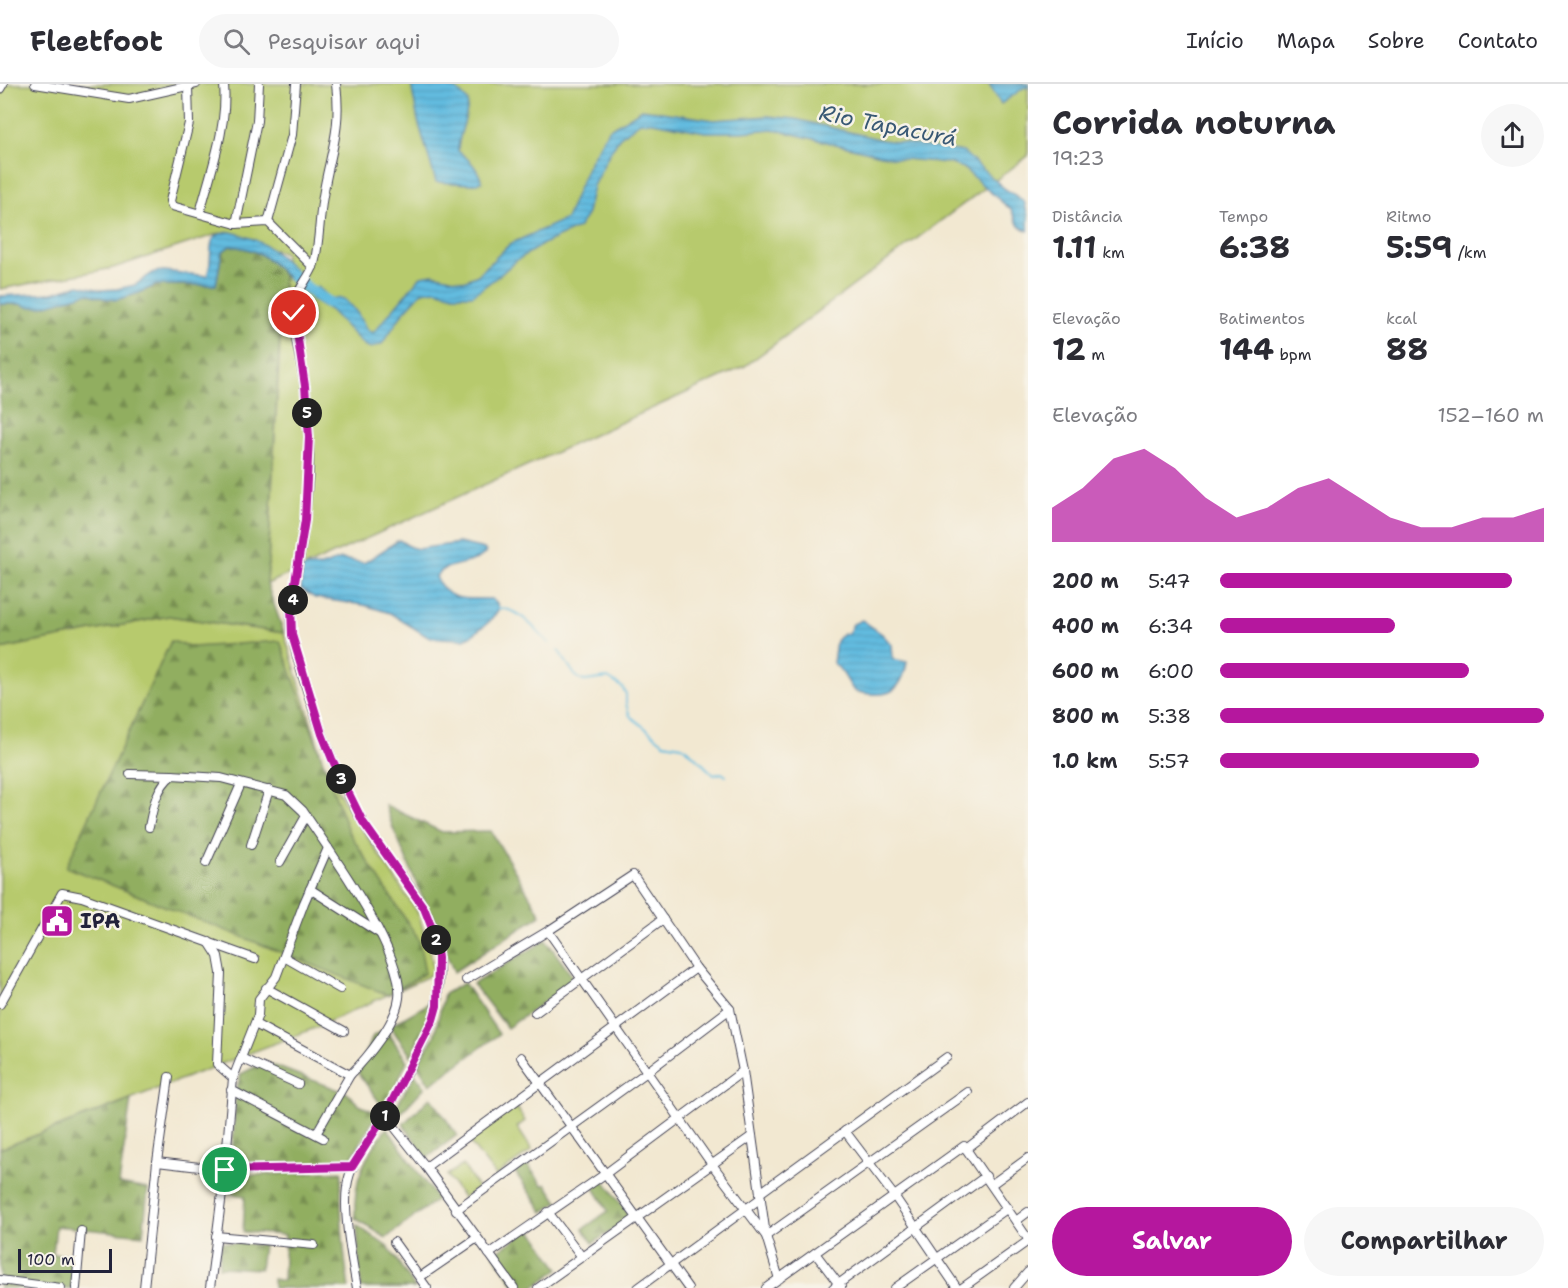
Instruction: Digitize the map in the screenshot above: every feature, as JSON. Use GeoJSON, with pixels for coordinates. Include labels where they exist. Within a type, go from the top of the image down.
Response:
{"type":"FeatureCollection","features":[{"type":"Feature","properties":{"kind":"street"},"geometry":{"type":"LineString","coordinates":[[0,89],[3,84]]}},
{"type":"Feature","properties":{"kind":"street"},"geometry":{"type":"LineString","coordinates":[[35,84],[67,87],[129,99],[192,85],[189,123],[170,201],[173,207],[236,224],[268,222],[313,267]]}},
{"type":"Feature","properties":{"kind":"street"},"geometry":{"type":"LineString","coordinates":[[200,213],[221,129],[224,84]]}},
{"type":"Feature","properties":{"kind":"street"},"geometry":{"type":"LineString","coordinates":[[236,224],[257,121],[259,84]]}},
{"type":"Feature","properties":{"kind":"street"},"geometry":{"type":"LineString","coordinates":[[268,222],[292,135],[296,84]]}},
{"type":"Feature","properties":{"kind":"street"},"geometry":{"type":"LineString","coordinates":[[336,84],[338,131],[323,195],[313,267],[300,288],[294,313],[305,386],[309,470],[301,553],[291,607],[292,635],[322,734],[332,759],[363,822],[424,908],[435,936],[438,958],[437,1006],[433,1020],[385,1115],[352,1167],[346,1189],[346,1212],[357,1288]]}},
{"type":"Feature","properties":{"kind":"street"},"geometry":{"type":"LineString","coordinates":[[130,774],[221,778],[286,795],[306,816],[383,936],[398,976],[399,998],[394,1014],[369,1057],[350,1075],[320,1136],[231,1090]]}},
{"type":"Feature","properties":{"kind":"street"},"geometry":{"type":"LineString","coordinates":[[148,827],[158,792],[172,775]]}},
{"type":"Feature","properties":{"kind":"street"},"geometry":{"type":"LineString","coordinates":[[206,863],[241,784]]}},
{"type":"Feature","properties":{"kind":"street"},"geometry":{"type":"LineString","coordinates":[[251,846],[269,790]]}},
{"type":"Feature","properties":{"kind":"street"},"geometry":{"type":"LineString","coordinates":[[280,862],[306,816]]}},
{"type":"Feature","properties":{"kind":"street"},"geometry":{"type":"LineString","coordinates":[[210,1288],[225,1170],[233,1078],[258,1015],[259,999],[276,976],[328,848]]}},
{"type":"Feature","properties":{"kind":"street"},"geometry":{"type":"LineString","coordinates":[[466,980],[548,931],[633,875],[696,968],[730,1009],[743,1071],[766,1236],[779,1279]]}},
{"type":"Feature","properties":{"kind":"street"},"geometry":{"type":"LineString","coordinates":[[310,888],[383,936]]}},
{"type":"Feature","properties":{"kind":"street"},"geometry":{"type":"LineString","coordinates":[[0,1004],[62,893],[82,897],[255,959]]}},
{"type":"Feature","properties":{"kind":"street"},"geometry":{"type":"LineString","coordinates":[[536,1014],[663,919]]}},
{"type":"Feature","properties":{"kind":"street"},"geometry":{"type":"LineString","coordinates":[[548,931],[711,1163],[766,1236]]}},
{"type":"Feature","properties":{"kind":"street"},"geometry":{"type":"LineString","coordinates":[[209,942],[218,956],[221,973],[217,1064],[233,1078]]}},
{"type":"Feature","properties":{"kind":"street"},"geometry":{"type":"LineString","coordinates":[[284,957],[340,989]]}},
{"type":"Feature","properties":{"kind":"street"},"geometry":{"type":"LineString","coordinates":[[426,1167],[696,968]]}},
{"type":"Feature","properties":{"kind":"street"},"geometry":{"type":"LineString","coordinates":[[266,988],[344,1031]]}},
{"type":"Feature","properties":{"kind":"street"},"geometry":{"type":"LineString","coordinates":[[456,1210],[730,1009]]}},
{"type":"Feature","properties":{"kind":"street"},"geometry":{"type":"LineString","coordinates":[[255,1024],[350,1075]]}},
{"type":"Feature","properties":{"kind":"street"},"geometry":{"type":"LineString","coordinates":[[521,1057],[688,1288]]}},
{"type":"Feature","properties":{"kind":"street"},"geometry":{"type":"LineString","coordinates":[[638,1288],[746,1209],[845,1131],[947,1057]]}},
{"type":"Feature","properties":{"kind":"street"},"geometry":{"type":"LineString","coordinates":[[241,1058],[298,1084]]}},
{"type":"Feature","properties":{"kind":"street"},"geometry":{"type":"LineString","coordinates":[[489,1254],[605,1174],[743,1071]]}},
{"type":"Feature","properties":{"kind":"street"},"geometry":{"type":"LineString","coordinates":[[144,1288],[157,1162],[169,1077]]}},
{"type":"Feature","properties":{"kind":"street"},"geometry":{"type":"LineString","coordinates":[[766,1236],[969,1092]]}},
{"type":"Feature","properties":{"kind":"street"},"geometry":{"type":"LineString","coordinates":[[766,1288],[1028,1102]]}},
{"type":"Feature","properties":{"kind":"street"},"geometry":{"type":"LineString","coordinates":[[385,1115],[514,1288]]}},
{"type":"Feature","properties":{"kind":"street"},"geometry":{"type":"LineString","coordinates":[[845,1131],[895,1197],[957,1288]]}},
{"type":"Feature","properties":{"kind":"street"},"geometry":{"type":"LineString","coordinates":[[538,1288],[752,1136]]}},
{"type":"Feature","properties":{"kind":"street"},"geometry":{"type":"LineString","coordinates":[[962,1288],[1028,1240],[992,1184],[965,1148]]}},
{"type":"Feature","properties":{"kind":"street"},"geometry":{"type":"LineString","coordinates":[[992,1184],[1028,1158]]}},
{"type":"Feature","properties":{"kind":"street"},"geometry":{"type":"LineString","coordinates":[[157,1162],[225,1170],[352,1167]]}},
{"type":"Feature","properties":{"kind":"street"},"geometry":{"type":"LineString","coordinates":[[814,1252],[838,1287],[915,1226],[986,1176]]}},
{"type":"Feature","properties":{"kind":"street"},"geometry":{"type":"LineString","coordinates":[[895,1288],[1008,1208]]}},
{"type":"Feature","properties":{"kind":"street"},"geometry":{"type":"LineString","coordinates":[[548,1212],[582,1257]]}},
{"type":"Feature","properties":{"kind":"street"},"geometry":{"type":"LineString","coordinates":[[1016,1221],[1028,1212]]}},
{"type":"Feature","properties":{"kind":"street"},"geometry":{"type":"LineString","coordinates":[[76,1288],[81,1230]]}},
{"type":"Feature","properties":{"kind":"street"},"geometry":{"type":"LineString","coordinates":[[216,1236],[314,1245]]}},
{"type":"Feature","properties":{"kind":"street"},"geometry":{"type":"LineString","coordinates":[[420,1277],[477,1238]]}},
{"type":"Feature","properties":{"kind":"street"},"geometry":{"type":"LineString","coordinates":[[394,1242],[427,1288]]}},
{"type":"Feature","properties":{"kind":"street"},"geometry":{"type":"LineString","coordinates":[[1014,1288],[1028,1272]]}},
{"type":"Feature","properties":{"kind":"street"},"geometry":{"type":"LineString","coordinates":[[1,1280],[61,1288]]}},
{"type":"Feature","properties":{"kind":"green space"},"geometry":{"type":"Polygon","coordinates":[[[0,84],[1028,84],[1028,156],[745,366],[267,584],[285,253],[220,233],[113,268],[0,289],[0,84]]]}},
{"type":"Feature","properties":{"kind":"green space"},"geometry":{"type":"Polygon","coordinates":[[[230,246],[260,254],[283,275],[267,584],[284,633],[169,616],[0,649],[0,304],[21,304],[88,293],[116,300],[156,285],[216,285],[222,252],[230,246]]]}},
{"type":"Feature","properties":{"kind":"green space"},"geometry":{"type":"Polygon","coordinates":[[[169,616],[284,633],[323,761],[344,802],[418,913],[431,954],[433,969],[429,976],[315,1028],[0,1149],[0,649],[169,616]]]}},
{"type":"Feature","properties":{"kind":"green space"},"geometry":{"type":"Polygon","coordinates":[[[171,641],[193,647],[280,641],[348,831],[419,940],[425,973],[388,995],[66,867],[171,641]]]}},
{"type":"Feature","properties":{"kind":"green space"},"geometry":{"type":"Polygon","coordinates":[[[385,805],[442,832],[491,831],[541,915],[454,972],[385,805]]]}},
{"type":"Feature","properties":{"kind":"green space"},"geometry":{"type":"Polygon","coordinates":[[[546,940],[575,980],[507,1028],[473,984],[546,940]]]}},
{"type":"Feature","properties":{"kind":"green space"},"geometry":{"type":"Polygon","coordinates":[[[464,983],[499,1034],[430,1085],[417,1064],[434,1037],[444,994],[464,983]]]}},
{"type":"Feature","properties":{"kind":"green space"},"geometry":{"type":"Polygon","coordinates":[[[436,999],[411,1056],[390,1026],[436,999]]]}},
{"type":"Feature","properties":{"kind":"green space"},"geometry":{"type":"Polygon","coordinates":[[[386,1029],[407,1061],[385,1110],[358,1073],[373,1036],[386,1029]]]}},
{"type":"Feature","properties":{"kind":"green space"},"geometry":{"type":"Polygon","coordinates":[[[264,1062],[347,1093],[359,1105],[377,1113],[349,1163],[232,1163],[236,1091],[241,1074],[264,1062]]]}},
{"type":"Feature","properties":{"kind":"green space"},"geometry":{"type":"Polygon","coordinates":[[[415,1074],[425,1087],[394,1120],[391,1116],[415,1074]]]}},
{"type":"Feature","properties":{"kind":"green space"},"geometry":{"type":"Polygon","coordinates":[[[431,1097],[457,1135],[427,1158],[403,1124],[431,1097]]]}},
{"type":"Feature","properties":{"kind":"green space"},"geometry":{"type":"Polygon","coordinates":[[[131,1099],[119,1184],[148,1189],[143,1235],[56,1226],[53,1254],[74,1256],[71,1288],[0,1288],[0,1149],[131,1099]]]}},
{"type":"Feature","properties":{"kind":"green space"},"geometry":{"type":"Polygon","coordinates":[[[516,1106],[525,1121],[517,1127],[532,1150],[496,1176],[468,1140],[516,1106]]]}},
{"type":"Feature","properties":{"kind":"green space"},"geometry":{"type":"Polygon","coordinates":[[[387,1128],[437,1199],[386,1238],[355,1218],[355,1204],[358,1180],[366,1159],[387,1128]]]}},
{"type":"Feature","properties":{"kind":"green space"},"geometry":{"type":"Polygon","coordinates":[[[527,1164],[543,1186],[546,1184],[558,1202],[543,1212],[515,1172],[527,1164]]]}},
{"type":"Feature","properties":{"kind":"green space"},"geometry":{"type":"Polygon","coordinates":[[[463,1165],[478,1188],[463,1198],[447,1175],[463,1165]]]}},
{"type":"Feature","properties":{"kind":"green space"},"geometry":{"type":"Polygon","coordinates":[[[342,1171],[342,1230],[349,1288],[273,1288],[273,1279],[283,1281],[285,1235],[243,1232],[245,1196],[229,1193],[231,1176],[342,1171]]]}},
{"type":"Feature","properties":{"kind":"green space"},"geometry":{"type":"Polygon","coordinates":[[[604,1180],[631,1218],[593,1243],[583,1229],[608,1211],[594,1188],[604,1180]]]}},
{"type":"Feature","properties":{"kind":"green space"},"geometry":{"type":"Polygon","coordinates":[[[357,1225],[389,1248],[415,1288],[361,1288],[357,1225]]]}},
{"type":"Feature","properties":{"kind":"green space"},"geometry":{"type":"Polygon","coordinates":[[[531,1229],[559,1269],[532,1288],[517,1288],[493,1254],[531,1229]]]}},
{"type":"Feature","properties":{"kind":"green space"},"geometry":{"type":"Polygon","coordinates":[[[221,1242],[263,1245],[260,1269],[219,1267],[221,1242]]]}},
{"type":"Feature","properties":{"kind":"water"},"geometry":{"type":"Polygon","coordinates":[[[411,84],[437,84],[457,90],[468,101],[458,151],[473,164],[482,182],[471,184],[436,182],[418,121],[411,84]]]}},
{"type":"Feature","properties":{"kind":"water"},"geometry":{"type":"Polygon","coordinates":[[[989,84],[1028,84],[1028,88],[1025,87],[1001,104],[989,84]]]}},
{"type":"Feature","properties":{"kind":"water"},"geometry":{"type":"Polygon","coordinates":[[[642,109],[714,120],[768,116],[795,119],[883,140],[963,152],[1005,189],[1024,201],[1028,217],[1028,231],[1019,226],[1011,210],[963,168],[948,163],[894,158],[772,129],[705,132],[653,122],[640,122],[619,138],[608,156],[593,186],[586,217],[578,228],[545,243],[517,260],[473,295],[454,295],[436,290],[422,292],[403,313],[382,344],[371,348],[364,345],[330,310],[311,299],[318,287],[330,298],[344,299],[356,311],[367,330],[373,333],[421,276],[433,274],[464,281],[478,275],[510,244],[566,219],[587,167],[608,130],[642,109]]]}},
{"type":"Feature","properties":{"kind":"water"},"geometry":{"type":"Polygon","coordinates":[[[231,232],[254,239],[279,255],[304,279],[298,288],[261,255],[230,246],[222,252],[216,285],[156,285],[116,300],[88,293],[40,307],[0,304],[0,296],[53,293],[79,285],[101,290],[117,289],[135,285],[154,272],[207,276],[214,237],[231,232]]]}},
{"type":"Feature","properties":{"kind":"water"},"geometry":{"type":"Polygon","coordinates":[[[399,540],[418,549],[459,543],[484,549],[486,552],[481,557],[446,568],[436,577],[446,592],[452,596],[466,599],[492,599],[498,605],[498,611],[490,621],[464,639],[428,637],[390,613],[364,605],[315,598],[301,589],[301,571],[305,567],[321,566],[341,559],[364,563],[399,540]]]}},
{"type":"Feature","properties":{"kind":"water"},"geometry":{"type":"Polygon","coordinates":[[[862,620],[882,634],[892,645],[893,659],[907,662],[900,682],[889,692],[874,694],[854,691],[842,672],[833,663],[836,641],[843,633],[848,634],[853,624],[862,620]]]}},
{"type":"Feature","properties":{"kind":"waterway","name":"Rio Tapacurá"},"geometry":{"type":"LineString","coordinates":[[294,277],[328,302]]}},
{"type":"Feature","properties":{"kind":"waterway"},"geometry":{"type":"LineString","coordinates":[[498,608],[520,616],[549,643]]}},
{"type":"Feature","properties":{"kind":"waterway"},"geometry":{"type":"LineString","coordinates":[[558,650],[581,680],[608,678],[622,687],[626,694],[630,716],[664,743],[682,746],[714,775],[722,773],[726,776]]}},
{"type":"Feature","properties":{"kind":"place","name":"IPA"},"geometry":{"type":"Point","coordinates":[57,921]}},
{"type":"Feature","properties":{"kind":"route"},"geometry":{"type":"LineString","coordinates":[[225,1170],[352,1167],[385,1115],[427,1034],[437,1006],[438,958],[430,920],[414,892],[363,822],[348,795],[322,734],[292,635],[291,607],[301,553],[309,470],[305,386],[294,313]]}}]}
